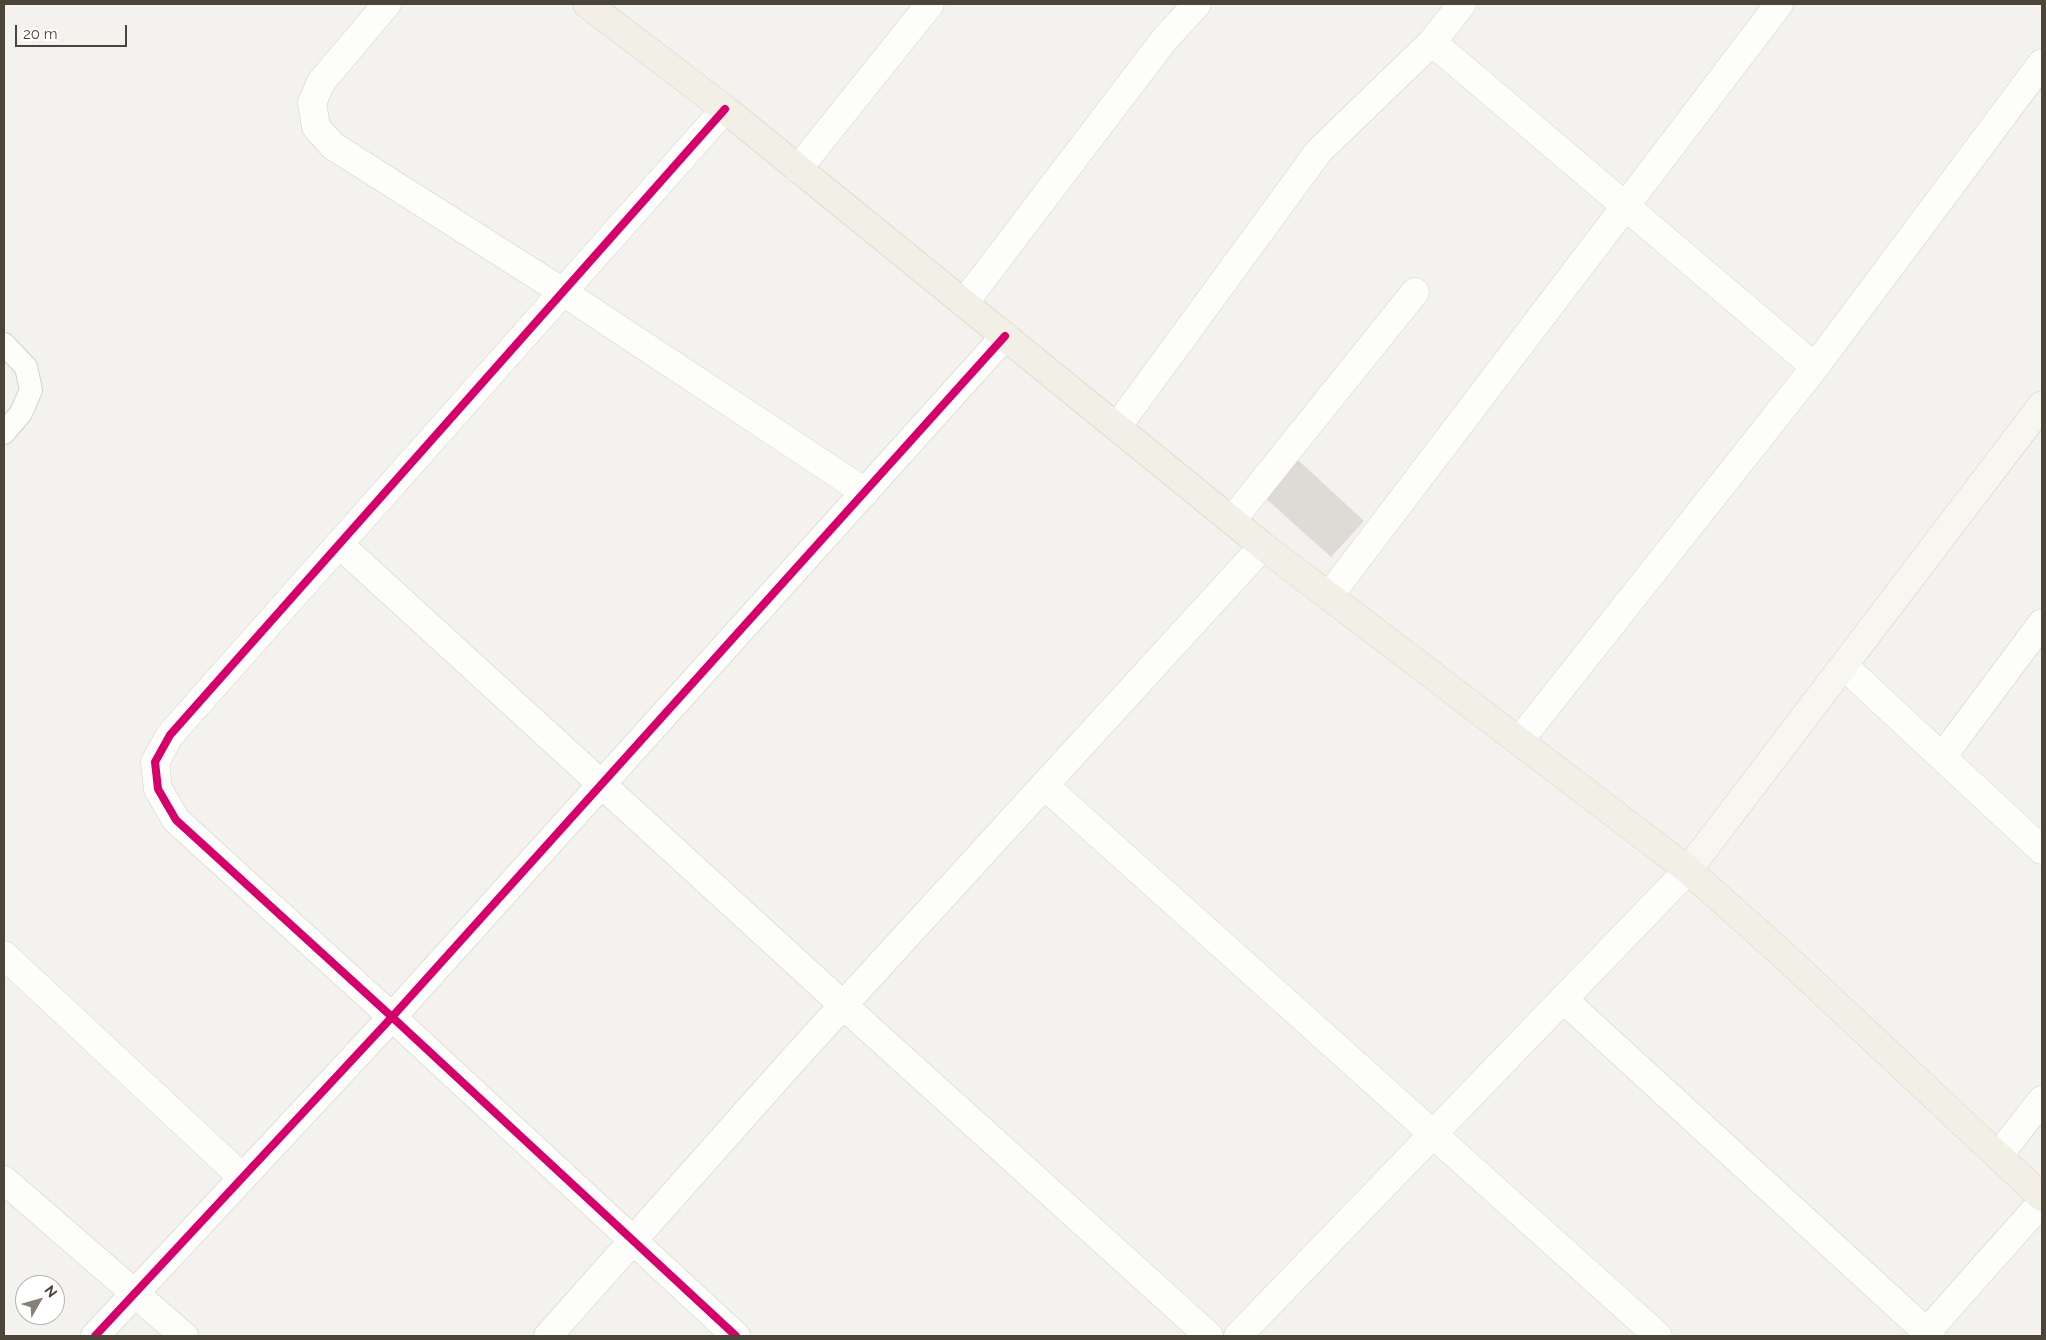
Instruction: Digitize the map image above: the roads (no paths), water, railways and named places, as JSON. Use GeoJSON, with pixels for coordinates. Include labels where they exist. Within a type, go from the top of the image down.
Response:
{"type":"FeatureCollection","features":[{"type":"Feature","properties":{"kind":"main road"},"geometry":{"type":"LineString","coordinates":[[587,4],[725,109],[1263,546],[1688,870],[1778,950],[2042,1197]]}},
{"type":"Feature","properties":{"kind":"street"},"geometry":{"type":"LineString","coordinates":[[387,4],[321,82],[312,103],[316,127],[333,146],[563,292],[864,492]]}},
{"type":"Feature","properties":{"kind":"street"},"geometry":{"type":"LineString","coordinates":[[798,169],[930,4]]}},
{"type":"Feature","properties":{"kind":"street"},"geometry":{"type":"LineString","coordinates":[[964,303],[1164,40],[1197,4]]}},
{"type":"Feature","properties":{"kind":"street"},"geometry":{"type":"LineString","coordinates":[[1117,428],[1319,152],[1432,42],[1462,4]]}},
{"type":"Feature","properties":{"kind":"street"},"geometry":{"type":"LineString","coordinates":[[1329,596],[1779,4]]}},
{"type":"Feature","properties":{"kind":"street"},"geometry":{"type":"LineString","coordinates":[[1432,42],[1815,367]]}},
{"type":"Feature","properties":{"kind":"street"},"geometry":{"type":"LineString","coordinates":[[1518,741],[1815,367],[2042,63]]}},
{"type":"Feature","properties":{"kind":"street"},"geometry":{"type":"LineString","coordinates":[[725,109],[170,735],[155,762],[158,789],[176,820],[736,1336]]}},
{"type":"Feature","properties":{"kind":"street"},"geometry":{"type":"LineString","coordinates":[[1232,520],[1415,292]]}},
{"type":"Feature","properties":{"kind":"street"},"geometry":{"type":"LineString","coordinates":[[95,1336],[392,1017],[1005,336]]}},
{"type":"Feature","properties":{"kind":"street"},"geometry":{"type":"LineString","coordinates":[[1238,1336],[1688,870],[2042,406]]}},
{"type":"Feature","properties":{"kind":"street"},"geometry":{"type":"LineString","coordinates":[[339,544],[843,1005],[1209,1336]]}},
{"type":"Feature","properties":{"kind":"street"},"geometry":{"type":"LineString","coordinates":[[548,1336],[631,1240],[843,1005],[1263,546]]}},
{"type":"Feature","properties":{"kind":"street"},"geometry":{"type":"LineString","coordinates":[[1942,757],[2042,623]]}},
{"type":"Feature","properties":{"kind":"street"},"geometry":{"type":"LineString","coordinates":[[1844,666],[2042,850]]}},
{"type":"Feature","properties":{"kind":"street"},"geometry":{"type":"LineString","coordinates":[[1044,785],[1658,1336]]}},
{"type":"Feature","properties":{"kind":"street"},"geometry":{"type":"LineString","coordinates":[[4,955],[242,1177]]}},
{"type":"Feature","properties":{"kind":"street"},"geometry":{"type":"LineString","coordinates":[[1564,999],[1927,1335],[2042,1202]]}},
{"type":"Feature","properties":{"kind":"street"},"geometry":{"type":"LineString","coordinates":[[1998,1156],[2042,1100]]}},
{"type":"Feature","properties":{"kind":"street"},"geometry":{"type":"LineString","coordinates":[[8,1192],[184,1336]]}},
{"type":"Feature","properties":{"kind":"lane"},"geometry":{"type":"LineString","coordinates":[[4,344],[26,367],[31,390],[20,414],[4,433]]}}]}
